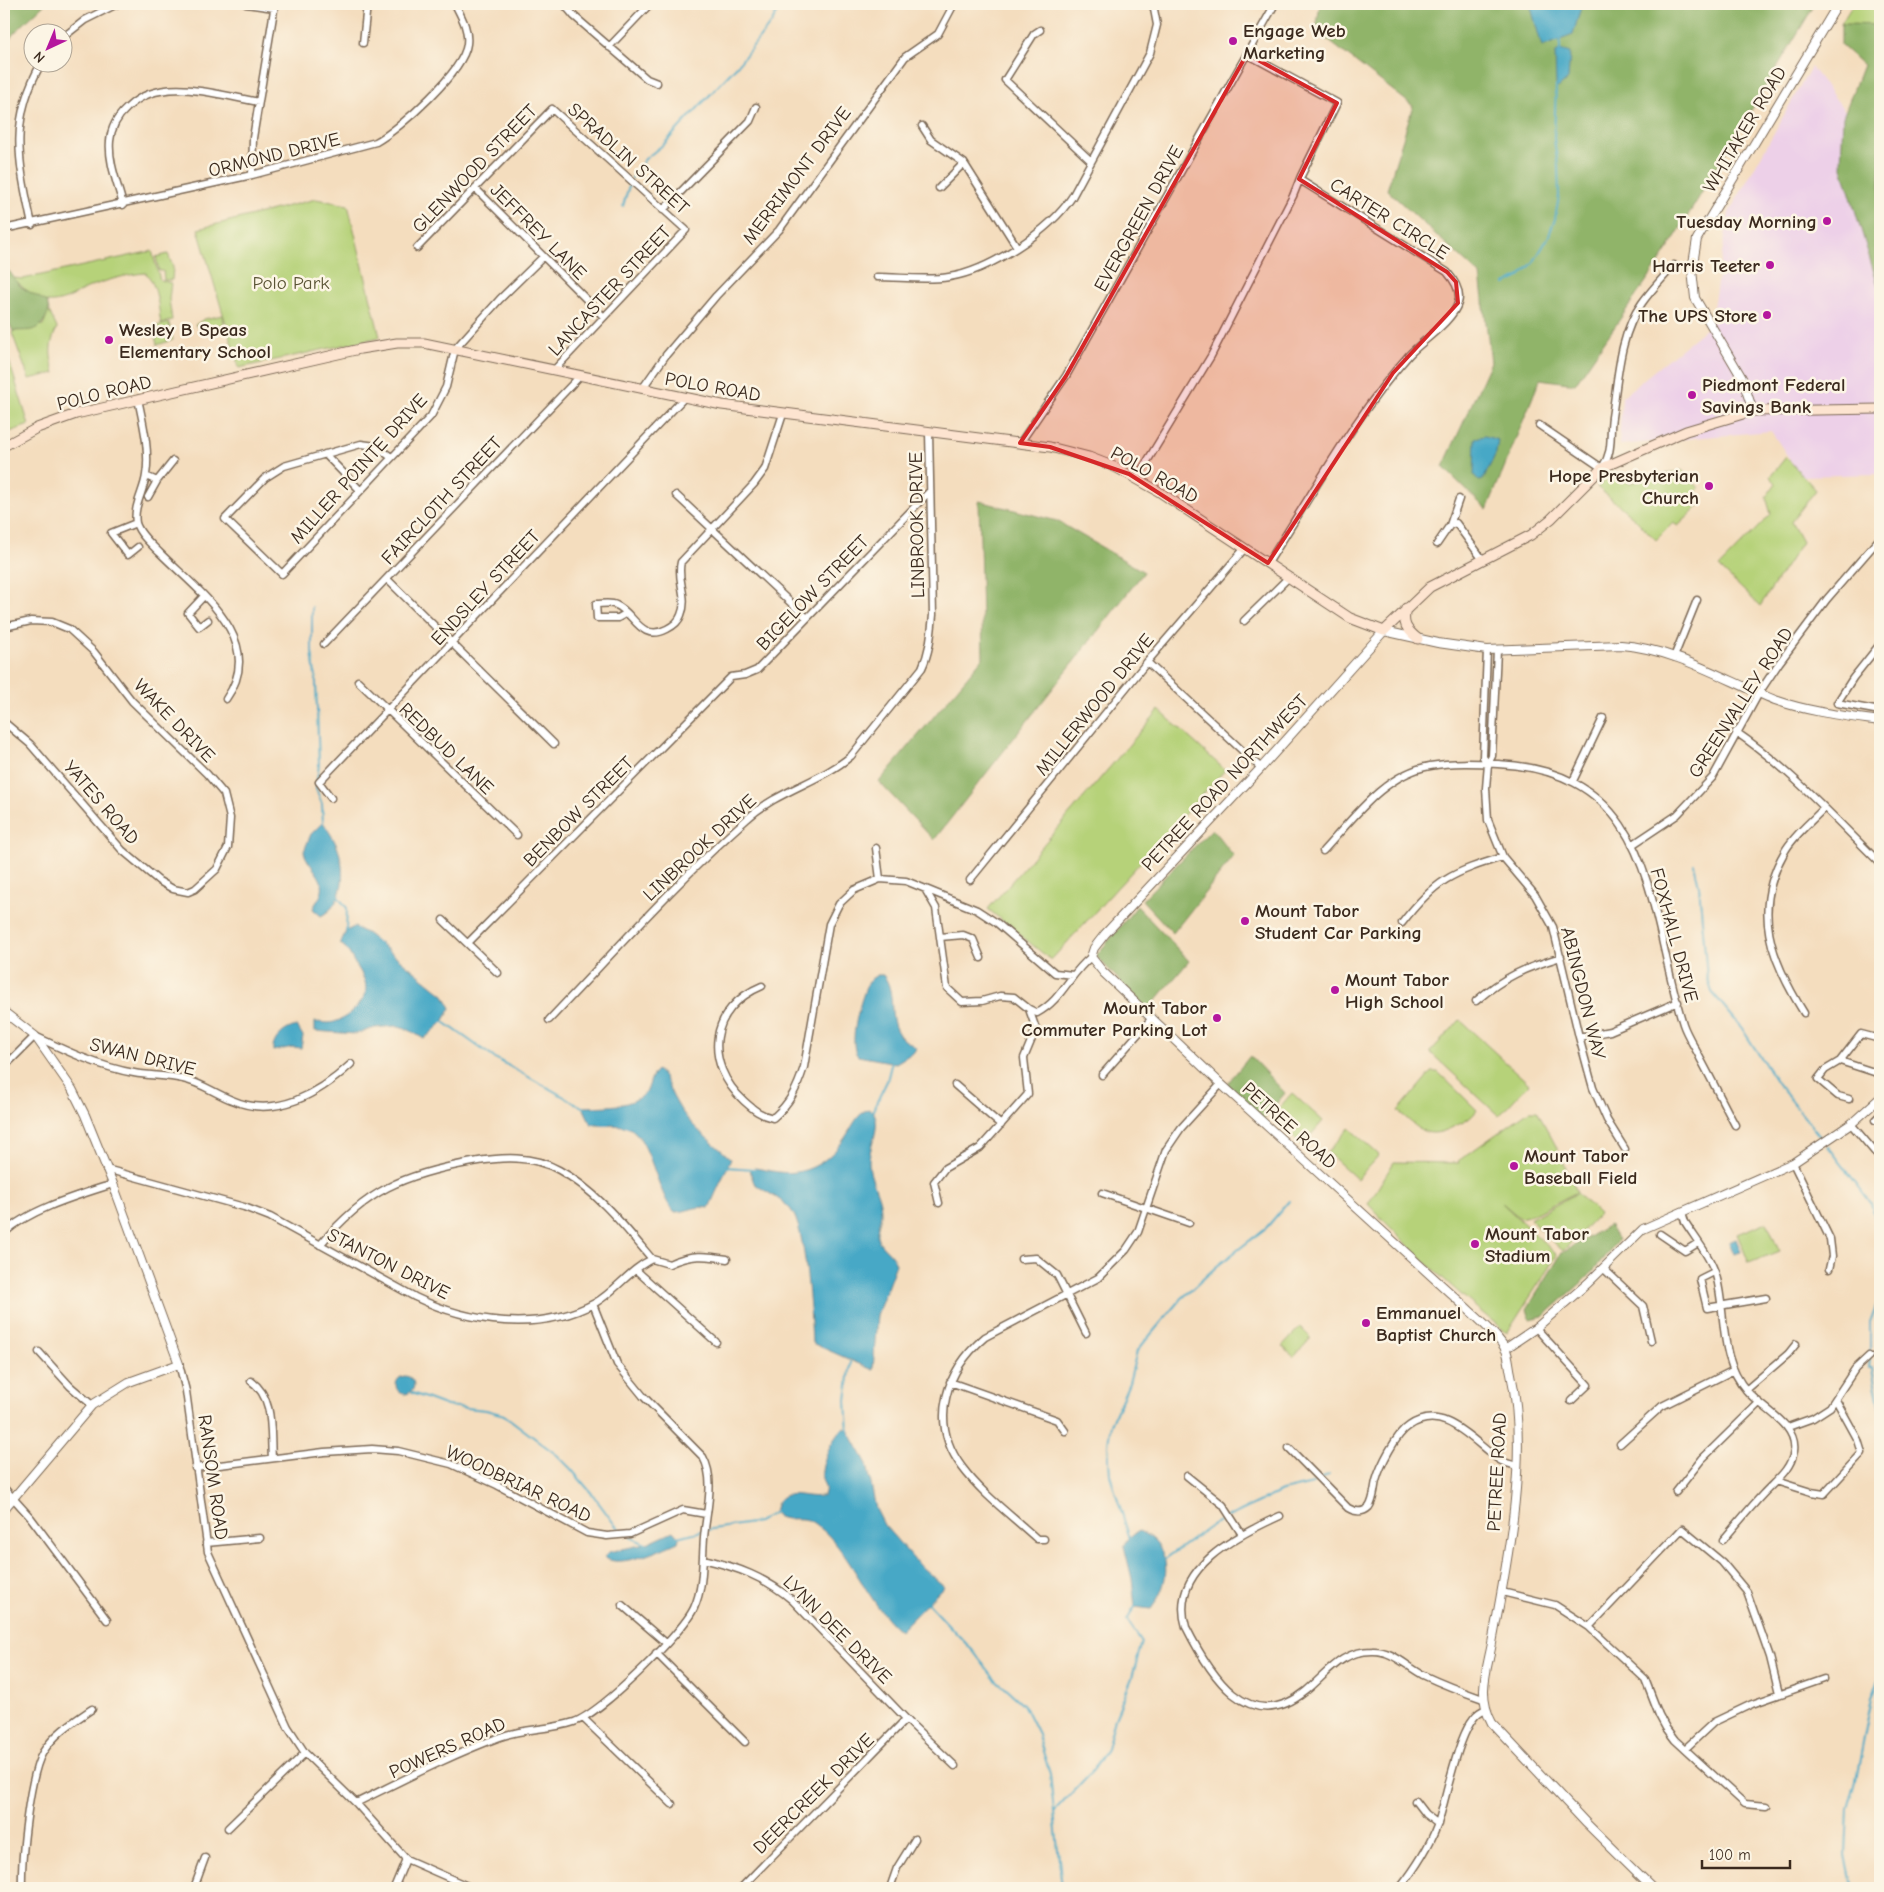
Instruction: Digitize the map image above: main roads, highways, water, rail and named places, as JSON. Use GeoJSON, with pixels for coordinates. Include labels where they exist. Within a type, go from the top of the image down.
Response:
{"type":"FeatureCollection","features":[{"type":"Feature","properties":{"kind":"main road","name":"POLO ROAD"},"geometry":{"type":"LineString","coordinates":[[4,446],[60,419],[138,399],[386,344],[424,343],[684,398],[783,414],[1020,443],[1089,458],[1137,478],[1350,618],[1384,631],[1407,608]]}},
{"type":"Feature","properties":{"kind":"main road"},"geometry":{"type":"LineString","coordinates":[[1418,639],[1405,626],[1404,621],[1407,608],[1430,587],[1531,535],[1552,519],[1602,468],[1686,431],[1753,411],[1880,409]]}},
{"type":"Feature","properties":{"kind":"water"},"geometry":{"type":"Polygon","coordinates":[[[1530,4],[1582,4],[1573,35],[1542,47],[1530,4]]]}},
{"type":"Feature","properties":{"kind":"water"},"geometry":{"type":"Polygon","coordinates":[[[1560,50],[1570,53],[1568,79],[1558,88],[1556,86],[1555,54],[1560,50]]]}},
{"type":"Feature","properties":{"kind":"water"},"geometry":{"type":"Polygon","coordinates":[[[1485,436],[1498,440],[1496,453],[1483,480],[1479,481],[1474,475],[1475,438],[1485,436]]]}},
{"type":"Feature","properties":{"kind":"water"},"geometry":{"type":"Polygon","coordinates":[[[323,822],[341,858],[342,886],[335,904],[321,916],[313,909],[321,893],[321,880],[305,856],[304,851],[311,834],[323,822]]]}},
{"type":"Feature","properties":{"kind":"water"},"geometry":{"type":"Polygon","coordinates":[[[354,927],[368,934],[444,995],[451,1008],[443,1022],[424,1039],[409,1030],[395,1026],[375,1028],[355,1034],[315,1031],[315,1022],[332,1023],[344,1018],[359,1005],[365,995],[366,986],[362,975],[348,951],[340,944],[346,931],[354,927]]]}},
{"type":"Feature","properties":{"kind":"water"},"geometry":{"type":"Polygon","coordinates":[[[877,975],[883,975],[890,989],[893,1019],[898,1033],[916,1048],[914,1052],[896,1063],[858,1056],[855,1050],[854,1032],[862,999],[869,982],[877,975]]]}},
{"type":"Feature","properties":{"kind":"water"},"geometry":{"type":"Polygon","coordinates":[[[297,1026],[303,1036],[301,1048],[293,1047],[273,1051],[277,1038],[288,1029],[297,1026]]]}},
{"type":"Feature","properties":{"kind":"water"},"geometry":{"type":"Polygon","coordinates":[[[657,1070],[666,1080],[686,1118],[731,1159],[709,1208],[699,1207],[674,1212],[668,1204],[648,1154],[636,1133],[629,1128],[616,1125],[591,1124],[583,1107],[623,1104],[638,1099],[648,1088],[657,1070]]]}},
{"type":"Feature","properties":{"kind":"water"},"geometry":{"type":"Polygon","coordinates":[[[868,1109],[873,1111],[876,1123],[869,1167],[881,1206],[877,1236],[896,1264],[877,1315],[873,1370],[812,1343],[807,1274],[796,1220],[791,1210],[778,1198],[754,1183],[750,1171],[755,1168],[790,1173],[819,1164],[835,1151],[854,1122],[868,1109]]]}},
{"type":"Feature","properties":{"kind":"water"},"geometry":{"type":"Polygon","coordinates":[[[1736,1239],[1741,1252],[1734,1254],[1729,1242],[1736,1239]]]}},
{"type":"Feature","properties":{"kind":"water"},"geometry":{"type":"Polygon","coordinates":[[[401,1376],[409,1376],[414,1381],[412,1392],[401,1394],[396,1389],[396,1381],[401,1376]]]}},
{"type":"Feature","properties":{"kind":"water"},"geometry":{"type":"Polygon","coordinates":[[[844,1428],[848,1430],[867,1464],[876,1509],[884,1525],[919,1565],[944,1586],[900,1631],[877,1605],[847,1559],[825,1532],[808,1520],[782,1518],[778,1517],[774,1512],[777,1503],[782,1497],[794,1494],[824,1495],[825,1489],[822,1473],[825,1459],[831,1444],[844,1428]]]}},
{"type":"Feature","properties":{"kind":"water"},"geometry":{"type":"Polygon","coordinates":[[[673,1531],[679,1538],[678,1542],[652,1553],[620,1561],[604,1557],[609,1552],[645,1544],[673,1531]]]}},
{"type":"Feature","properties":{"kind":"water"},"geometry":{"type":"Polygon","coordinates":[[[1139,1531],[1158,1546],[1166,1566],[1162,1588],[1158,1599],[1151,1609],[1135,1607],[1132,1579],[1124,1546],[1129,1538],[1139,1531]]]}},
{"type":"Feature","properties":{"kind":"waterway"},"geometry":{"type":"LineString","coordinates":[[632,178],[645,159],[664,144],[737,66],[772,22],[781,4]]}},
{"type":"Feature","properties":{"kind":"waterway"},"geometry":{"type":"LineString","coordinates":[[1560,38],[1560,51]]}},
{"type":"Feature","properties":{"kind":"waterway"},"geometry":{"type":"LineString","coordinates":[[1505,284],[1519,277],[1533,263],[1548,238],[1555,219],[1559,196],[1558,166],[1554,139],[1556,86]]}},
{"type":"Feature","properties":{"kind":"waterway"},"geometry":{"type":"LineString","coordinates":[[623,206],[630,182]]}},
{"type":"Feature","properties":{"kind":"waterway"},"geometry":{"type":"LineString","coordinates":[[312,607],[312,652],[316,683],[319,764],[316,789],[322,804],[323,823]]}},
{"type":"Feature","properties":{"kind":"waterway"},"geometry":{"type":"LineString","coordinates":[[1694,864],[1699,886],[1707,976],[1712,992],[1741,1027],[1778,1084],[1821,1138]]}},
{"type":"Feature","properties":{"kind":"waterway"},"geometry":{"type":"LineString","coordinates":[[338,897],[347,908],[346,931]]}},
{"type":"Feature","properties":{"kind":"waterway"},"geometry":{"type":"LineString","coordinates":[[441,1020],[493,1057],[584,1108]]}},
{"type":"Feature","properties":{"kind":"waterway"},"geometry":{"type":"LineString","coordinates":[[872,1112],[887,1081],[892,1061]]}},
{"type":"Feature","properties":{"kind":"waterway"},"geometry":{"type":"LineString","coordinates":[[1828,1146],[1871,1203],[1880,1237]]}},
{"type":"Feature","properties":{"kind":"waterway"},"geometry":{"type":"LineString","coordinates":[[725,1167],[755,1169]]}},
{"type":"Feature","properties":{"kind":"waterway"},"geometry":{"type":"LineString","coordinates":[[1130,1539],[1110,1475],[1108,1444],[1111,1424],[1129,1383],[1137,1351],[1178,1302],[1216,1267],[1267,1227],[1289,1201]]}},
{"type":"Feature","properties":{"kind":"waterway"},"geometry":{"type":"LineString","coordinates":[[1870,1354],[1870,1322],[1880,1296]]}},
{"type":"Feature","properties":{"kind":"waterway"},"geometry":{"type":"LineString","coordinates":[[1870,1359],[1869,1368],[1872,1368],[1880,1410]]}},
{"type":"Feature","properties":{"kind":"waterway"},"geometry":{"type":"LineString","coordinates":[[848,1432],[846,1400],[851,1362]]}},
{"type":"Feature","properties":{"kind":"waterway"},"geometry":{"type":"LineString","coordinates":[[412,1393],[447,1406],[486,1410],[504,1415],[557,1455],[571,1469],[623,1533]]}},
{"type":"Feature","properties":{"kind":"waterway"},"geometry":{"type":"LineString","coordinates":[[1165,1559],[1212,1525],[1282,1491],[1313,1484],[1329,1475]]}},
{"type":"Feature","properties":{"kind":"waterway"},"geometry":{"type":"LineString","coordinates":[[706,1530],[758,1522],[775,1512]]}},
{"type":"Feature","properties":{"kind":"waterway"},"geometry":{"type":"LineString","coordinates":[[677,1537],[702,1531]]}},
{"type":"Feature","properties":{"kind":"waterway"},"geometry":{"type":"LineString","coordinates":[[630,1537],[646,1544]]}},
{"type":"Feature","properties":{"kind":"waterway"},"geometry":{"type":"LineString","coordinates":[[926,1601],[973,1651],[993,1677],[1023,1704],[1037,1732],[1050,1774],[1062,1888]]}},
{"type":"Feature","properties":{"kind":"waterway"},"geometry":{"type":"LineString","coordinates":[[1054,1812],[1094,1769],[1107,1749],[1115,1718],[1132,1678],[1142,1642],[1127,1620],[1136,1605]]}},
{"type":"Feature","properties":{"kind":"waterway"},"geometry":{"type":"LineString","coordinates":[[1853,1888],[1846,1855],[1848,1810],[1856,1780],[1872,1696],[1880,1679]]}},
{"type":"Feature","properties":{"kind":"place","name":"Engage Web Marketing"},"geometry":{"type":"Point","coordinates":[1233,41]}},
{"type":"Feature","properties":{"kind":"place","name":"Tuesday Morning"},"geometry":{"type":"Point","coordinates":[1827,221]}},
{"type":"Feature","properties":{"kind":"place","name":"Harris Teeter"},"geometry":{"type":"Point","coordinates":[1770,265]}},
{"type":"Feature","properties":{"kind":"place","name":"The UPS Store"},"geometry":{"type":"Point","coordinates":[1767,315]}},
{"type":"Feature","properties":{"kind":"place","name":"Wesley B Speas Elementary School"},"geometry":{"type":"Point","coordinates":[109,340]}},
{"type":"Feature","properties":{"kind":"place","name":"Piedmont Federal Savings Bank"},"geometry":{"type":"Point","coordinates":[1692,395]}},
{"type":"Feature","properties":{"kind":"place","name":"Hope Presbyterian Church"},"geometry":{"type":"Point","coordinates":[1709,486]}},
{"type":"Feature","properties":{"kind":"place","name":"Mount Tabor Student Car Parking"},"geometry":{"type":"Point","coordinates":[1245,921]}},
{"type":"Feature","properties":{"kind":"place","name":"Mount Tabor High School"},"geometry":{"type":"Point","coordinates":[1335,990]}},
{"type":"Feature","properties":{"kind":"place","name":"Mount Tabor Commuter Parking Lot"},"geometry":{"type":"Point","coordinates":[1217,1018]}},
{"type":"Feature","properties":{"kind":"place","name":"Mount Tabor Baseball Field"},"geometry":{"type":"Point","coordinates":[1514,1166]}},
{"type":"Feature","properties":{"kind":"place","name":"Mount Tabor Stadium"},"geometry":{"type":"Point","coordinates":[1475,1244]}},
{"type":"Feature","properties":{"kind":"place","name":"Emmanuel Baptist Church"},"geometry":{"type":"Point","coordinates":[1366,1323]}},
{"type":"Feature","properties":{"kind":"park label","name":"Polo Park"},"geometry":{"type":"Point","coordinates":[291,282]}}]}
